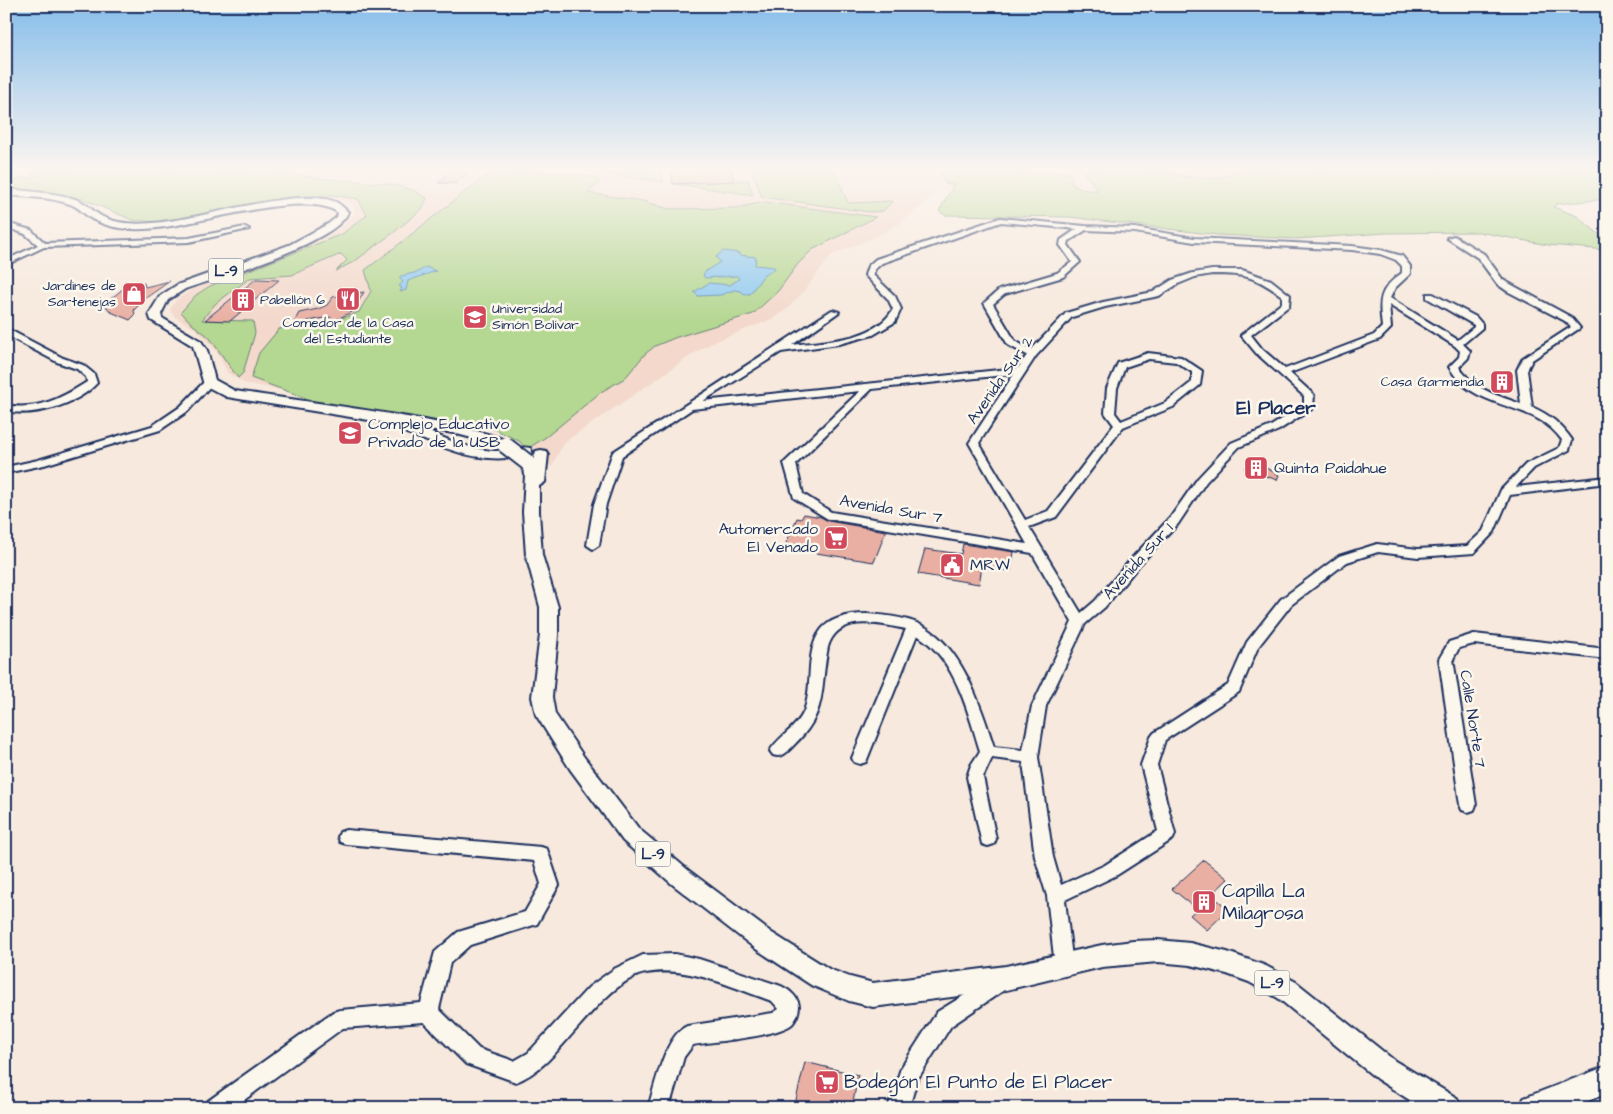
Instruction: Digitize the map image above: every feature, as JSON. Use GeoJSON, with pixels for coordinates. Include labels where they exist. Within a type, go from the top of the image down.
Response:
{"type":"FeatureCollection","features":[{"type":"Feature","properties":{"kind":"main road","name":"L-9"},"geometry":{"type":"LineString","coordinates":[[98,219],[126,225],[174,223],[196,219]]}},
{"type":"Feature","properties":{"kind":"main road","name":"L-9"},"geometry":{"type":"LineString","coordinates":[[340,219],[310,239],[181,287],[164,298],[157,307],[155,314],[157,320],[164,326],[190,340],[201,350],[209,382],[232,394],[454,429],[492,439],[505,445],[527,462],[532,474],[533,496],[531,512],[534,555],[549,607],[549,634],[542,697],[546,714],[577,763],[631,834],[680,877],[764,941],[820,977],[849,989],[873,995],[1006,978],[1102,956],[1133,952],[1158,951],[1190,954],[1227,963],[1257,974],[1287,990],[1386,1070],[1447,1108]]}},
{"type":"Feature","properties":{"kind":"main road"},"geometry":{"type":"LineString","coordinates":[[400,422],[404,428],[476,453],[498,456],[525,451]]}},
{"type":"Feature","properties":{"kind":"main road"},"geometry":{"type":"LineString","coordinates":[[533,496],[539,478],[541,454]]}},
{"type":"Feature","properties":{"kind":"main road"},"geometry":{"type":"LineString","coordinates":[[1534,1108],[1546,1105],[1607,1079]]}},
{"type":"Feature","properties":{"kind":"street"},"geometry":{"type":"LineString","coordinates":[[780,349],[839,342],[880,328],[892,320],[897,309],[892,298],[869,275],[871,268],[879,261],[1000,220],[1085,228],[1135,230],[1194,240],[1229,243],[1352,248],[1381,252],[1399,258],[1406,266],[1406,274],[1394,281],[1384,298],[1387,328],[1377,337],[1284,372]]}},
{"type":"Feature","properties":{"kind":"street"},"geometry":{"type":"LineString","coordinates":[[6,225],[28,232],[42,245]]}},
{"type":"Feature","properties":{"kind":"street"},"geometry":{"type":"LineString","coordinates":[[1032,354],[1011,343],[988,303],[1002,292],[1060,275],[1076,262],[1064,245],[1064,240],[1085,228]]}},
{"type":"Feature","properties":{"kind":"street"},"geometry":{"type":"LineString","coordinates":[[6,263],[42,245],[189,240],[245,229]]}},
{"type":"Feature","properties":{"kind":"street"},"geometry":{"type":"LineString","coordinates":[[1451,238],[1481,256],[1500,282],[1568,319],[1576,328],[1528,358],[1522,370],[1527,408]]}},
{"type":"Feature","properties":{"kind":"street","name":"Avenida Sur 2"},"geometry":{"type":"LineString","coordinates":[[1080,622],[974,443],[1032,354],[1069,315],[1103,305],[1156,294],[1175,282],[1193,275],[1212,272],[1242,272]]}},
{"type":"Feature","properties":{"kind":"street","name":"Avenida Sur 1"},"geometry":{"type":"LineString","coordinates":[[1064,966],[1056,896],[1044,857],[1030,757],[1039,706],[1080,622],[1100,604],[1136,561],[1174,521],[1202,480],[1235,445],[1275,428],[1308,406],[1309,395],[1259,351],[1246,335],[1286,304],[1286,295],[1268,282],[1242,272]]}},
{"type":"Feature","properties":{"kind":"street"},"geometry":{"type":"LineString","coordinates":[[1430,296],[1478,324],[1478,328],[1458,344]]}},
{"type":"Feature","properties":{"kind":"street"},"geometry":{"type":"LineString","coordinates":[[1056,896],[1111,870],[1166,834],[1149,765],[1159,736],[1234,688],[1252,645],[1286,602],[1344,559],[1377,548],[1418,553],[1470,550],[1488,532],[1505,492],[1530,466],[1564,450],[1567,440],[1555,424],[1527,408],[1493,398],[1471,387],[1458,376],[1454,367],[1464,358],[1464,351],[1458,344],[1384,298]]}},
{"type":"Feature","properties":{"kind":"street"},"geometry":{"type":"LineString","coordinates":[[594,545],[600,504],[617,454],[730,378],[780,349],[835,312]]}},
{"type":"Feature","properties":{"kind":"street"},"geometry":{"type":"LineString","coordinates":[[6,331],[60,360],[80,367],[91,376],[92,383],[55,404],[38,408],[12,410],[6,408]]}},
{"type":"Feature","properties":{"kind":"street"},"geometry":{"type":"LineString","coordinates":[[1023,525],[1052,514],[1119,425],[1169,405],[1197,383],[1197,371],[1178,359],[1148,356],[1121,365],[1112,388],[1110,413],[1119,425]]}},
{"type":"Feature","properties":{"kind":"street"},"geometry":{"type":"LineString","coordinates":[[689,406],[1022,370]]}},
{"type":"Feature","properties":{"kind":"street"},"geometry":{"type":"LineString","coordinates":[[6,470],[156,428],[184,409],[209,382]]}},
{"type":"Feature","properties":{"kind":"street","name":"Avenida Sur 7"},"geometry":{"type":"LineString","coordinates":[[870,386],[790,463],[798,496],[828,515],[1038,550]]}},
{"type":"Feature","properties":{"kind":"street"},"geometry":{"type":"LineString","coordinates":[[1505,492],[1607,480]]}},
{"type":"Feature","properties":{"kind":"street"},"geometry":{"type":"LineString","coordinates":[[778,751],[801,729],[812,708],[821,650],[826,633],[840,622],[872,619],[914,627],[931,638],[951,660],[971,698],[988,752]]}},
{"type":"Feature","properties":{"kind":"street"},"geometry":{"type":"LineString","coordinates":[[860,758],[914,627]]}},
{"type":"Feature","properties":{"kind":"street","name":"Calle Norte 7"},"geometry":{"type":"LineString","coordinates":[[1468,805],[1446,659],[1454,645],[1474,639],[1607,654]]}},
{"type":"Feature","properties":{"kind":"street"},"geometry":{"type":"LineString","coordinates":[[988,752],[1030,757]]}},
{"type":"Feature","properties":{"kind":"street"},"geometry":{"type":"LineString","coordinates":[[988,752],[979,765],[975,777],[988,839]]}},
{"type":"Feature","properties":{"kind":"street"},"geometry":{"type":"LineString","coordinates":[[346,837],[541,854],[550,885],[531,918],[464,938],[442,958],[428,1012]]}},
{"type":"Feature","properties":{"kind":"street"},"geometry":{"type":"LineString","coordinates":[[215,1108],[340,1019],[428,1012],[474,1057],[516,1072],[535,1060],[596,993],[621,975],[644,964],[675,964],[699,968],[778,994],[789,1005],[789,1012],[786,1018],[773,1023],[687,1036],[676,1052],[658,1108]]}},
{"type":"Feature","properties":{"kind":"street"},"geometry":{"type":"LineString","coordinates":[[898,1108],[908,1075],[944,1019],[1006,978]]}},
{"type":"Feature","properties":{"kind":"shaded area","name":"Universidad Simón Bolívar"},"geometry":{"type":"Polygon","coordinates":[[[154,219],[190,219],[190,219],[154,219]]]}},
{"type":"Feature","properties":{"kind":"shaded area","name":"Universidad Simón Bolívar"},"geometry":{"type":"Polygon","coordinates":[[[349,219],[905,219],[881,234],[832,255],[804,291],[787,309],[772,319],[716,341],[699,350],[566,441],[552,467],[533,449],[514,436],[496,429],[244,383],[228,373],[216,351],[197,330],[174,316],[170,310],[176,300],[195,288],[288,254],[323,239],[340,228],[349,219]]]}},
{"type":"Feature","properties":{"kind":"green space"},"geometry":{"type":"Polygon","coordinates":[[[130,219],[180,219],[159,222],[130,219]]]}},
{"type":"Feature","properties":{"kind":"green space"},"geometry":{"type":"Polygon","coordinates":[[[362,219],[410,219],[355,261],[336,271],[347,260],[341,254],[292,275],[250,278],[215,304],[202,320],[253,321],[255,333],[243,373],[238,378],[209,337],[192,324],[181,312],[196,295],[210,286],[342,234],[362,219]]]}},
{"type":"Feature","properties":{"kind":"green space"},"geometry":{"type":"Polygon","coordinates":[[[431,219],[872,219],[812,250],[798,264],[778,291],[753,314],[677,337],[655,346],[645,354],[625,378],[601,392],[546,437],[527,449],[519,441],[492,428],[330,407],[251,378],[259,353],[279,329],[334,321],[359,312],[371,291],[365,270],[431,219]]]}},
{"type":"Feature","properties":{"kind":"green space"},"geometry":{"type":"Polygon","coordinates":[[[1085,219],[1581,219],[1607,241],[1607,250],[1548,245],[1479,232],[1386,233],[1296,239],[1218,235],[1085,219]]]}},
{"type":"Feature","properties":{"kind":"water"},"geometry":{"type":"Polygon","coordinates":[[[723,251],[756,257],[755,265],[774,267],[775,269],[763,276],[750,294],[734,290],[721,295],[698,296],[694,292],[709,283],[730,285],[739,279],[737,276],[705,278],[703,275],[720,262],[716,257],[723,251]]]}},
{"type":"Feature","properties":{"kind":"water"},"geometry":{"type":"Polygon","coordinates":[[[426,267],[436,271],[408,281],[406,290],[400,292],[402,288],[399,286],[403,282],[399,278],[401,276],[418,272],[426,267]]]}},
{"type":"Feature","properties":{"kind":"building","name":"Pabellón 6"},"geometry":{"type":"Polygon","coordinates":[[[256,279],[279,280],[230,321],[205,320],[256,279]]]}},
{"type":"Feature","properties":{"kind":"building","name":"Jardines de Sartenejas"},"geometry":{"type":"Polygon","coordinates":[[[170,281],[146,298],[134,310],[135,315],[130,320],[111,312],[104,304],[124,288],[144,283],[145,287],[170,281]]]}},
{"type":"Feature","properties":{"kind":"building"},"geometry":{"type":"Polygon","coordinates":[[[364,292],[353,311],[334,321],[330,317],[293,324],[299,313],[327,305],[333,297],[364,292]]]}},
{"type":"Feature","properties":{"kind":"building","name":"Quinta Paidahue"},"geometry":{"type":"Polygon","coordinates":[[[1257,463],[1279,475],[1277,480],[1244,468],[1257,463]]]}},
{"type":"Feature","properties":{"kind":"building","name":"Automercado El Venado"},"geometry":{"type":"Polygon","coordinates":[[[804,514],[821,517],[828,521],[886,531],[874,562],[784,548],[797,518],[801,519],[804,514]]]}},
{"type":"Feature","properties":{"kind":"building"},"geometry":{"type":"Polygon","coordinates":[[[963,544],[1014,552],[1011,571],[982,567],[979,584],[918,574],[925,549],[961,554],[963,544]]]}},
{"type":"Feature","properties":{"kind":"building","name":"Capilla La Milagrosa"},"geometry":{"type":"Polygon","coordinates":[[[1204,860],[1228,879],[1211,895],[1229,909],[1207,930],[1190,915],[1197,909],[1172,889],[1204,860]]]}},
{"type":"Feature","properties":{"kind":"building"},"geometry":{"type":"Polygon","coordinates":[[[805,1062],[858,1075],[852,1108],[794,1108],[805,1062]]]}},
{"type":"Feature","properties":{"kind":"place","name":"Jardines de Sartenejas"},"geometry":{"type":"Point","coordinates":[134,294]}},
{"type":"Feature","properties":{"kind":"place","name":"Comedor de la Casa del Estudiante"},"geometry":{"type":"Point","coordinates":[348,299]}},
{"type":"Feature","properties":{"kind":"place","name":"Pabellón 6"},"geometry":{"type":"Point","coordinates":[243,300]}},
{"type":"Feature","properties":{"kind":"place","name":"Universidad Simón Bolívar"},"geometry":{"type":"Point","coordinates":[475,317]}},
{"type":"Feature","properties":{"kind":"place","name":"Casa Garmendia"},"geometry":{"type":"Point","coordinates":[1502,382]}},
{"type":"Feature","properties":{"kind":"place","name":"Complejo Educativo Privado de la USB"},"geometry":{"type":"Point","coordinates":[350,433]}},
{"type":"Feature","properties":{"kind":"place","name":"Quinta Paidahue"},"geometry":{"type":"Point","coordinates":[1256,468]}},
{"type":"Feature","properties":{"kind":"place","name":"Automercado El Venado"},"geometry":{"type":"Point","coordinates":[836,538]}},
{"type":"Feature","properties":{"kind":"place","name":"MRW"},"geometry":{"type":"Point","coordinates":[952,565]}},
{"type":"Feature","properties":{"kind":"place","name":"Capilla La Milagrosa"},"geometry":{"type":"Point","coordinates":[1204,902]}},
{"type":"Feature","properties":{"kind":"place","name":"Bodegón El Punto de El Placer"},"geometry":{"type":"Point","coordinates":[827,1082]}},
{"type":"Feature","properties":{"kind":"district","name":"El Placer"},"geometry":{"type":"Point","coordinates":[1276,408]}}]}
